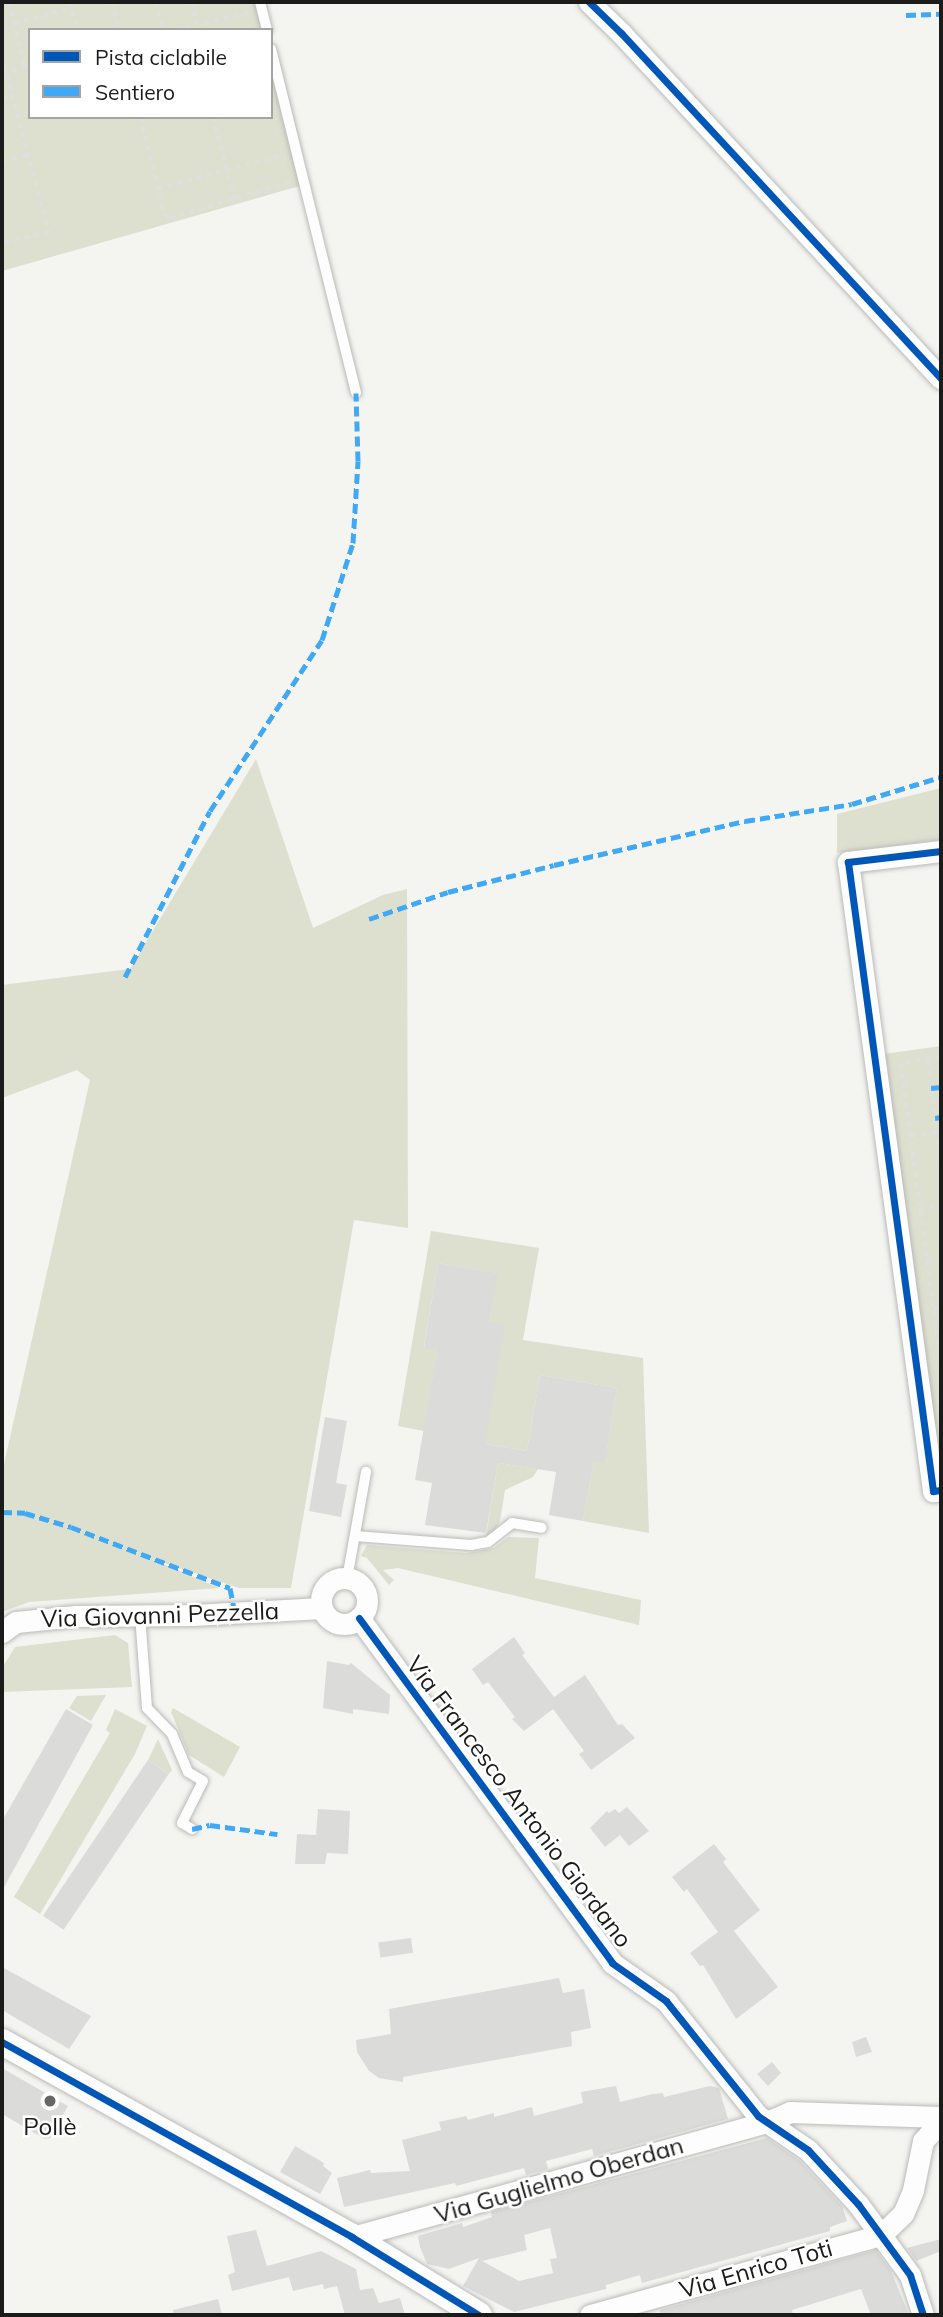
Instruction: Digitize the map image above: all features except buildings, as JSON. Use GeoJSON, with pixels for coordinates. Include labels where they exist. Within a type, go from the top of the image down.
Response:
{"type":"FeatureCollection","features":[{"type":"Feature","properties":{"kind":"street"},"geometry":{"type":"LineString","coordinates":[[589,2],[621,33],[941,379]]}},
{"type":"Feature","properties":{"kind":"street"},"geometry":{"type":"LineString","coordinates":[[937,1491],[848,862],[941,851]]}},
{"type":"Feature","properties":{"kind":"street"},"geometry":{"type":"LineString","coordinates":[[347,1579],[360,1585],[367,1598],[359,1618],[353,1622],[338,1623],[322,1608],[321,1600],[327,1586],[333,1581],[347,1579]]}},
{"type":"Feature","properties":{"kind":"street","name":"Via Giovanni Pezzella"},"geometry":{"type":"LineString","coordinates":[[2,1632],[16,1622],[322,1608]]}},
{"type":"Feature","properties":{"kind":"street","name":"Via Francesco Antonio Giordano"},"geometry":{"type":"LineString","coordinates":[[359,1618],[612,1963],[666,2001],[758,2116],[808,2150],[858,2204],[909,2275],[923,2315]]}},
{"type":"Feature","properties":{"kind":"street"},"geometry":{"type":"LineString","coordinates":[[2,2042],[352,2238],[479,2315]]}},
{"type":"Feature","properties":{"kind":"street","name":"Via Guglielmo Oberdan"},"geometry":{"type":"LineString","coordinates":[[352,2238],[767,2122],[790,2112],[941,2119]]}},
{"type":"Feature","properties":{"kind":"street"},"geometry":{"type":"LineString","coordinates":[[881,2235],[903,2214],[913,2190],[923,2130],[918,2122],[907,2117]]}},
{"type":"Feature","properties":{"kind":"street"},"geometry":{"type":"LineString","coordinates":[[923,2141],[941,2119]]}},
{"type":"Feature","properties":{"kind":"street","name":"Via Enrico Toti"},"geometry":{"type":"LineString","coordinates":[[590,2315],[881,2235]]}},
{"type":"Feature","properties":{"kind":"lane"},"geometry":{"type":"LineString","coordinates":[[260,2],[266,28]]}},
{"type":"Feature","properties":{"kind":"lane"},"geometry":{"type":"LineString","coordinates":[[273,56],[356,393]]}},
{"type":"Feature","properties":{"kind":"lane"},"geometry":{"type":"LineString","coordinates":[[347,1579],[366,1472]]}},
{"type":"Feature","properties":{"kind":"lane"},"geometry":{"type":"LineString","coordinates":[[355,1536],[471,1545],[488,1542],[502,1534],[512,1522],[542,1528]]}},
{"type":"Feature","properties":{"kind":"lane"},"geometry":{"type":"LineString","coordinates":[[141,1615],[147,1708],[172,1734],[188,1772],[203,1780],[182,1823],[192,1829]]}},
{"type":"Feature","properties":{"kind":"path"},"geometry":{"type":"LineString","coordinates":[[4,73],[27,67],[9,2]]}},
{"type":"Feature","properties":{"kind":"path"},"geometry":{"type":"LineString","coordinates":[[70,2],[76,28]]}},
{"type":"Feature","properties":{"kind":"path"},"geometry":{"type":"LineString","coordinates":[[112,2],[118,28]]}},
{"type":"Feature","properties":{"kind":"path"},"geometry":{"type":"LineString","coordinates":[[156,2],[162,28]]}},
{"type":"Feature","properties":{"kind":"path"},"geometry":{"type":"LineString","coordinates":[[191,2],[197,24]]}},
{"type":"Feature","properties":{"kind":"path"},"geometry":{"type":"LineString","coordinates":[[182,28],[253,11],[251,2]]}},
{"type":"Feature","properties":{"kind":"path"},"geometry":{"type":"LineString","coordinates":[[14,24],[71,8]]}},
{"type":"Feature","properties":{"kind":"path"},"geometry":{"type":"LineString","coordinates":[[2,56],[4,73],[13,96],[49,233],[2,243]]}},
{"type":"Feature","properties":{"kind":"path"},"geometry":{"type":"LineString","coordinates":[[2,99],[13,96]]}},
{"type":"Feature","properties":{"kind":"path"},"geometry":{"type":"LineString","coordinates":[[141,119],[166,216],[170,218],[299,180]]}},
{"type":"Feature","properties":{"kind":"path"},"geometry":{"type":"LineString","coordinates":[[214,119],[235,199]]}},
{"type":"Feature","properties":{"kind":"path"},"geometry":{"type":"LineString","coordinates":[[158,188],[292,153]]}},
{"type":"Feature","properties":{"kind":"path"},"geometry":{"type":"LineString","coordinates":[[2,162],[28,155]]}},
{"type":"Feature","properties":{"kind":"path"},"geometry":{"type":"LineString","coordinates":[[941,1058],[901,1063],[934,1310],[939,1328],[941,1362]]}},
{"type":"Feature","properties":{"kind":"path"},"geometry":{"type":"LineString","coordinates":[[928,1060],[941,1163]]}},
{"type":"Feature","properties":{"kind":"path"},"geometry":{"type":"LineString","coordinates":[[911,1136],[937,1133]]}},
{"type":"Feature","properties":{"kind":"path"},"geometry":{"type":"LineString","coordinates":[[920,1209],[941,1206]]}},
{"type":"Feature","properties":{"kind":"path"},"geometry":{"type":"LineString","coordinates":[[927,1259],[941,1257]]}},
{"type":"Feature","properties":{"kind":"path"},"geometry":{"type":"LineString","coordinates":[[934,1310],[941,1308]]}},
{"type":"Feature","properties":{"kind":"green space"},"geometry":{"type":"Polygon","coordinates":[[[2,2],[260,2],[266,28],[28,28],[28,119],[273,119],[273,53],[307,184],[2,271],[2,2]]]}},
{"type":"Feature","properties":{"kind":"green space"},"geometry":{"type":"Polygon","coordinates":[[[256,759],[313,928],[383,895],[407,889],[408,1228],[354,1220],[291,1588],[239,1588],[149,1558],[219,1588],[29,1602],[2,1612],[2,1512],[11,1512],[2,1508],[2,1473],[90,1080],[77,1070],[2,1098],[2,985],[130,969],[256,759]]]}},
{"type":"Feature","properties":{"kind":"green space"},"geometry":{"type":"Polygon","coordinates":[[[941,788],[941,840],[837,853],[837,814],[941,788]]]}},
{"type":"Feature","properties":{"kind":"green space"},"geometry":{"type":"Polygon","coordinates":[[[941,1046],[941,1480],[884,1054],[941,1046]]]}},
{"type":"Feature","properties":{"kind":"green space"},"geometry":{"type":"Polygon","coordinates":[[[431,1231],[539,1248],[523,1340],[643,1358],[649,1533],[583,1521],[594,1461],[605,1462],[617,1388],[540,1375],[527,1451],[485,1444],[489,1322],[497,1273],[438,1263],[424,1347],[437,1350],[424,1431],[398,1426],[431,1231]]]}},
{"type":"Feature","properties":{"kind":"green space"},"geometry":{"type":"Polygon","coordinates":[[[498,1463],[538,1469],[533,1477],[505,1490],[500,1521],[494,1533],[486,1536],[498,1463]]]}},
{"type":"Feature","properties":{"kind":"green space"},"geometry":{"type":"Polygon","coordinates":[[[508,1537],[539,1538],[535,1578],[641,1600],[639,1625],[398,1568],[383,1570],[394,1580],[389,1585],[367,1558],[361,1556],[367,1545],[466,1553],[494,1548],[508,1537]]]}},
{"type":"Feature","properties":{"kind":"green space"},"geometry":{"type":"Polygon","coordinates":[[[115,1635],[128,1643],[132,1687],[2,1692],[2,1668],[15,1647],[115,1635]]]}},
{"type":"Feature","properties":{"kind":"green space"},"geometry":{"type":"Polygon","coordinates":[[[106,1695],[91,1721],[69,1708],[77,1696],[106,1695]]]}},
{"type":"Feature","properties":{"kind":"green space"},"geometry":{"type":"Polygon","coordinates":[[[173,1708],[240,1747],[224,1777],[189,1755],[171,1712],[173,1708]]]}},
{"type":"Feature","properties":{"kind":"green space"},"geometry":{"type":"Polygon","coordinates":[[[115,1709],[147,1726],[135,1754],[40,1914],[14,1897],[110,1733],[106,1730],[115,1709]]]}},
{"type":"Feature","properties":{"kind":"green space"},"geometry":{"type":"Polygon","coordinates":[[[158,1739],[172,1770],[169,1774],[148,1760],[158,1739]]]}},
{"type":"Feature","properties":{"kind":"marked path"},"geometry":{"type":"LineString","coordinates":[[906,15],[941,14]]}},
{"type":"Feature","properties":{"kind":"marked path"},"geometry":{"type":"LineString","coordinates":[[125,977],[210,811],[322,640],[353,543],[358,461],[356,393]]}},
{"type":"Feature","properties":{"kind":"marked path"},"geometry":{"type":"LineString","coordinates":[[369,919],[448,892],[554,865],[745,821],[852,804],[941,777]]}},
{"type":"Feature","properties":{"kind":"marked path"},"geometry":{"type":"LineString","coordinates":[[931,1088],[941,1087]]}},
{"type":"Feature","properties":{"kind":"marked path"},"geometry":{"type":"LineString","coordinates":[[935,1118],[941,1117]]}},
{"type":"Feature","properties":{"kind":"marked path"},"geometry":{"type":"LineString","coordinates":[[2,1512],[25,1513],[71,1527],[230,1588],[235,1613]]}},
{"type":"Feature","properties":{"kind":"marked path"},"geometry":{"type":"LineString","coordinates":[[192,1829],[210,1825],[277,1834]]}},
{"type":"Feature","properties":{"kind":"cycle path"},"geometry":{"type":"LineString","coordinates":[[589,2],[621,33],[941,379]]}},
{"type":"Feature","properties":{"kind":"cycle path"},"geometry":{"type":"LineString","coordinates":[[941,851],[848,862],[933,1491],[941,1490]]}},
{"type":"Feature","properties":{"kind":"cycle path"},"geometry":{"type":"LineString","coordinates":[[359,1618],[612,1963],[666,2001],[758,2116],[808,2150],[858,2204],[910,2275],[923,2315]]}},
{"type":"Feature","properties":{"kind":"cycle path"},"geometry":{"type":"LineString","coordinates":[[2,2042],[352,2237],[479,2315]]}},
{"type":"Feature","properties":{"kind":"place","name":"Pollè"},"geometry":{"type":"Point","coordinates":[50,2101]}}]}
